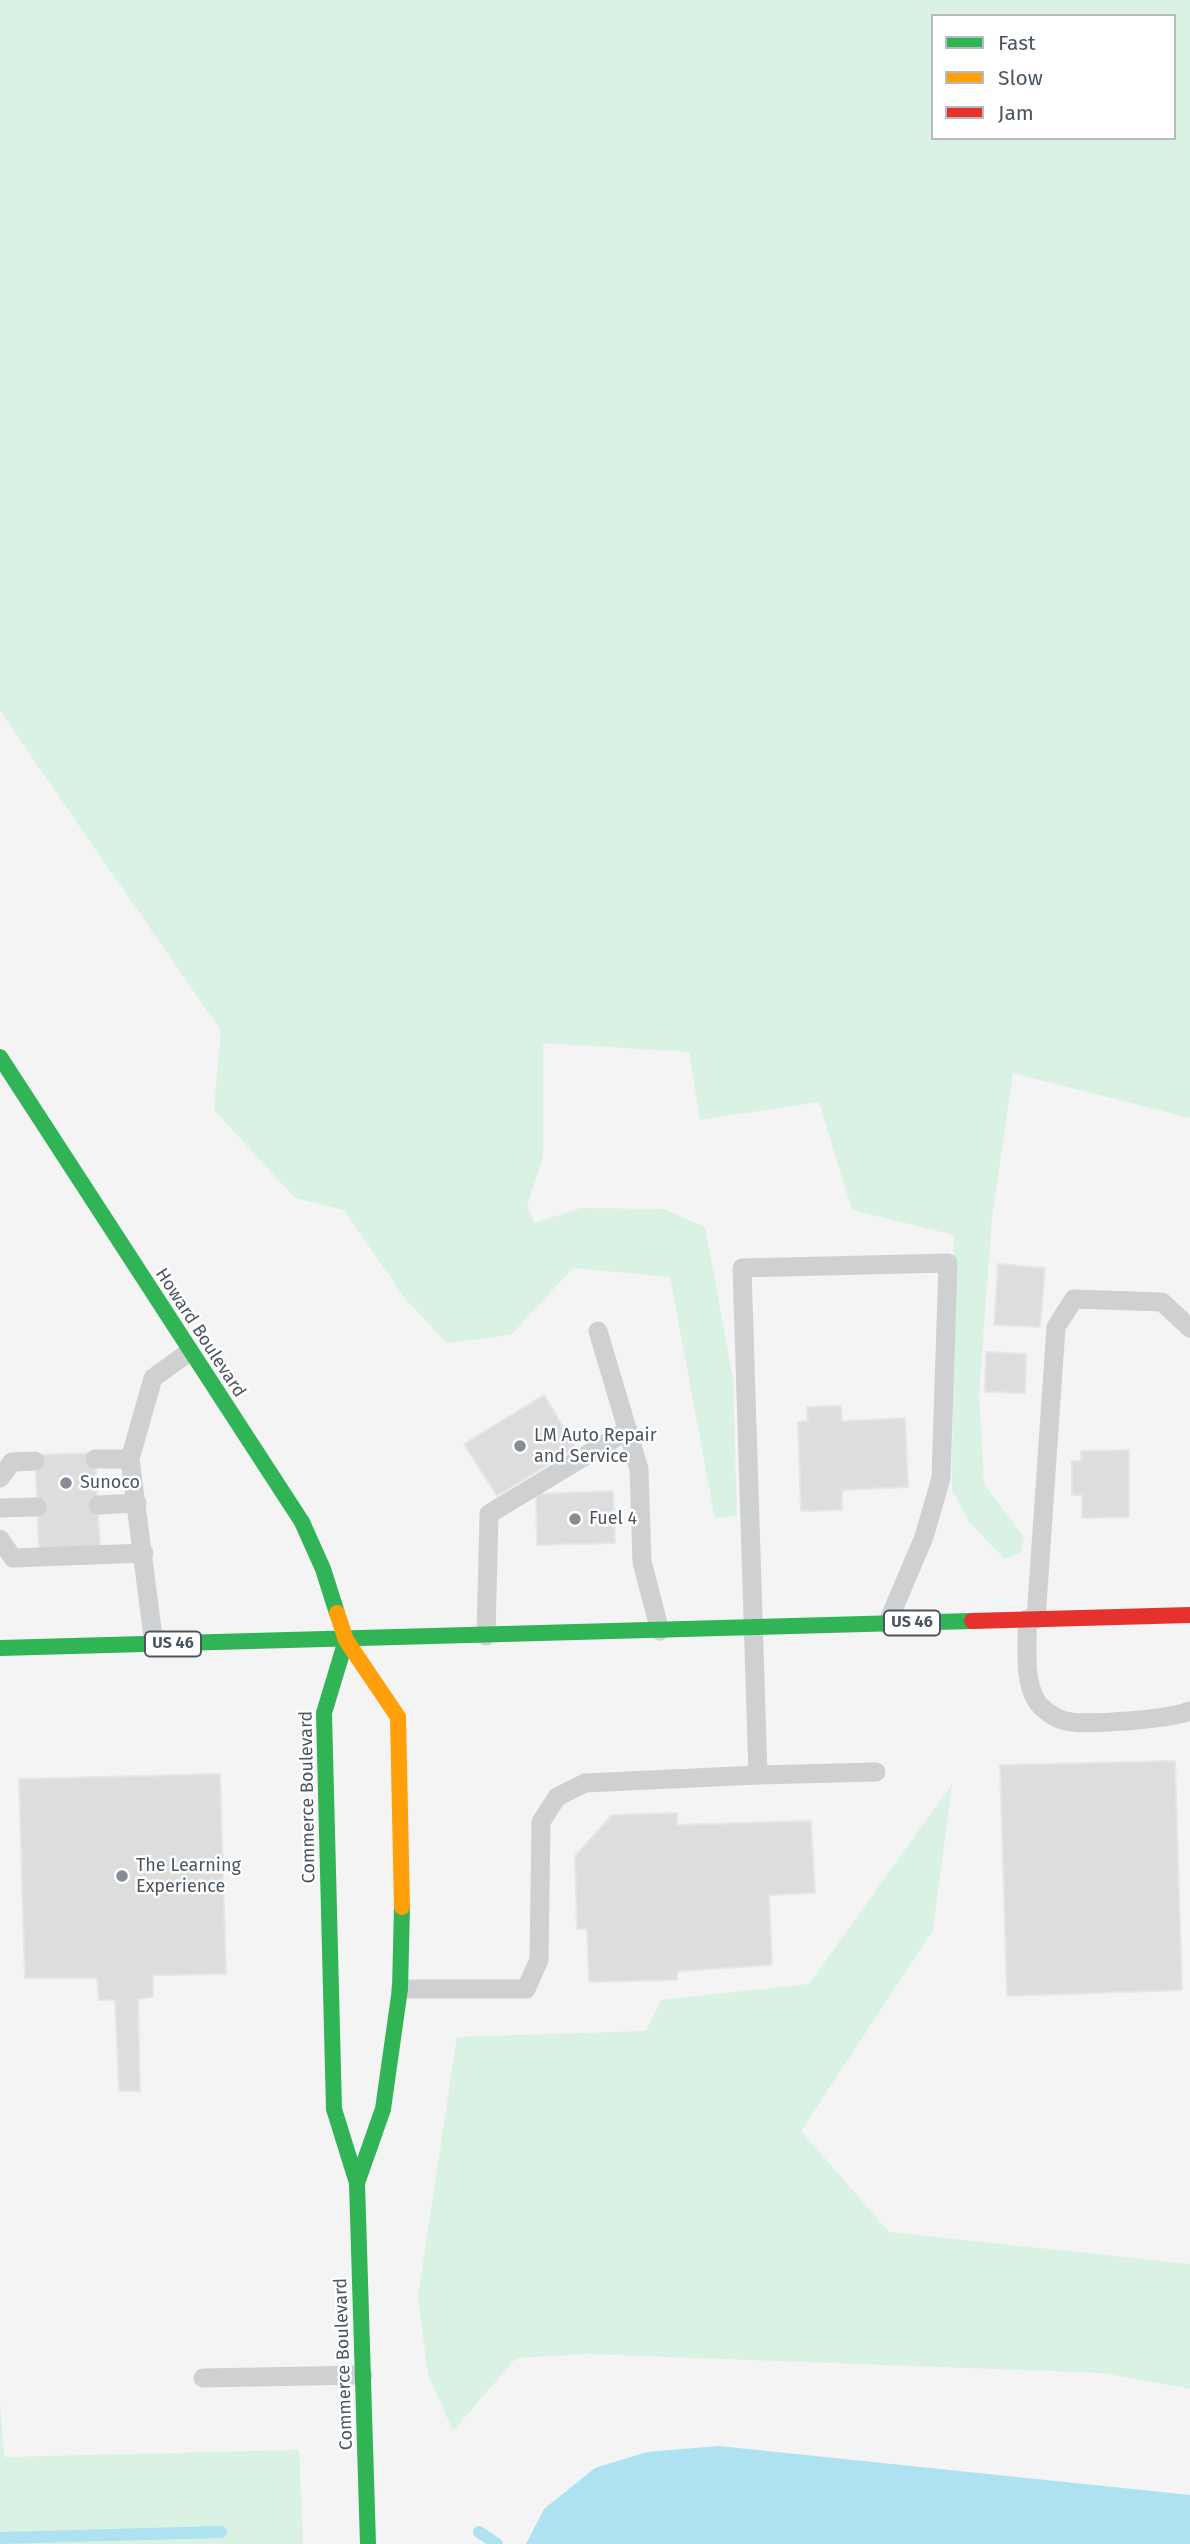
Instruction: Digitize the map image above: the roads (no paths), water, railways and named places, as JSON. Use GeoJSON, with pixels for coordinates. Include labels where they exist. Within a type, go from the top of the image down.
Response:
{"type":"FeatureCollection","features":[{"type":"Feature","properties":{"kind":"main road","name":"Howard Boulevard"},"geometry":{"type":"LineString","coordinates":[[0,1057],[189,1352],[302,1522],[323,1569],[346,1640]]}},
{"type":"Feature","properties":{"kind":"main road","name":"US 46"},"geometry":{"type":"LineString","coordinates":[[0,1648],[1190,1615]]}},
{"type":"Feature","properties":{"kind":"main road","name":"Commerce Boulevard"},"geometry":{"type":"LineString","coordinates":[[346,1640],[398,1717],[403,1885],[400,1989],[383,2109],[357,2183]]}},
{"type":"Feature","properties":{"kind":"main road","name":"Commerce Boulevard"},"geometry":{"type":"LineString","coordinates":[[346,1640],[324,1713],[334,2109],[357,2183],[368,2544]]}},
{"type":"Feature","properties":{"kind":"lane"},"geometry":{"type":"LineString","coordinates":[[758,1775],[742,1268],[948,1263],[941,1478],[924,1537],[887,1624]]}},
{"type":"Feature","properties":{"kind":"lane"},"geometry":{"type":"LineString","coordinates":[[1190,1328],[1162,1302],[1074,1299],[1056,1327],[1031,1619],[1029,1678],[1036,1700],[1048,1713],[1067,1722],[1173,1718],[1190,1712]]}},
{"type":"Feature","properties":{"kind":"lane"},"geometry":{"type":"LineString","coordinates":[[598,1331],[639,1469],[642,1562],[660,1631]]}},
{"type":"Feature","properties":{"kind":"lane"},"geometry":{"type":"LineString","coordinates":[[154,1644],[130,1459],[153,1378],[189,1352]]}},
{"type":"Feature","properties":{"kind":"lane"},"geometry":{"type":"LineString","coordinates":[[486,1636],[489,1514],[628,1430]]}},
{"type":"Feature","properties":{"kind":"lane"},"geometry":{"type":"LineString","coordinates":[[95,1460],[130,1459]]}},
{"type":"Feature","properties":{"kind":"lane"},"geometry":{"type":"LineString","coordinates":[[0,1478],[12,1462],[35,1461]]}},
{"type":"Feature","properties":{"kind":"lane"},"geometry":{"type":"LineString","coordinates":[[98,1505],[137,1503]]}},
{"type":"Feature","properties":{"kind":"lane"},"geometry":{"type":"LineString","coordinates":[[0,1508],[37,1507]]}},
{"type":"Feature","properties":{"kind":"lane"},"geometry":{"type":"LineString","coordinates":[[0,1539],[13,1558],[144,1553]]}},
{"type":"Feature","properties":{"kind":"lane"},"geometry":{"type":"LineString","coordinates":[[400,1989],[526,1989],[539,1960],[541,1822],[557,1797],[569,1788],[605,1781],[876,1772]]}},
{"type":"Feature","properties":{"kind":"lane"},"geometry":{"type":"LineString","coordinates":[[203,2378],[363,2375]]}},
{"type":"Feature","properties":{"kind":"water"},"geometry":{"type":"Polygon","coordinates":[[[719,2446],[1190,2495],[1190,2544],[526,2544],[544,2509],[595,2468],[647,2452],[719,2446]]]}},
{"type":"Feature","properties":{"kind":"waterway"},"geometry":{"type":"LineString","coordinates":[[0,2538],[221,2532]]}},
{"type":"Feature","properties":{"kind":"waterway"},"geometry":{"type":"LineString","coordinates":[[479,2532],[497,2544]]}},
{"type":"Feature","properties":{"kind":"place","name":"LM Auto Repair and Service"},"geometry":{"type":"Point","coordinates":[520,1446]}},
{"type":"Feature","properties":{"kind":"place","name":"Sunoco"},"geometry":{"type":"Point","coordinates":[66,1483]}},
{"type":"Feature","properties":{"kind":"place","name":"Fuel 4"},"geometry":{"type":"Point","coordinates":[575,1519]}},
{"type":"Feature","properties":{"kind":"place","name":"The Learning Experience"},"geometry":{"type":"Point","coordinates":[122,1876]}}]}
